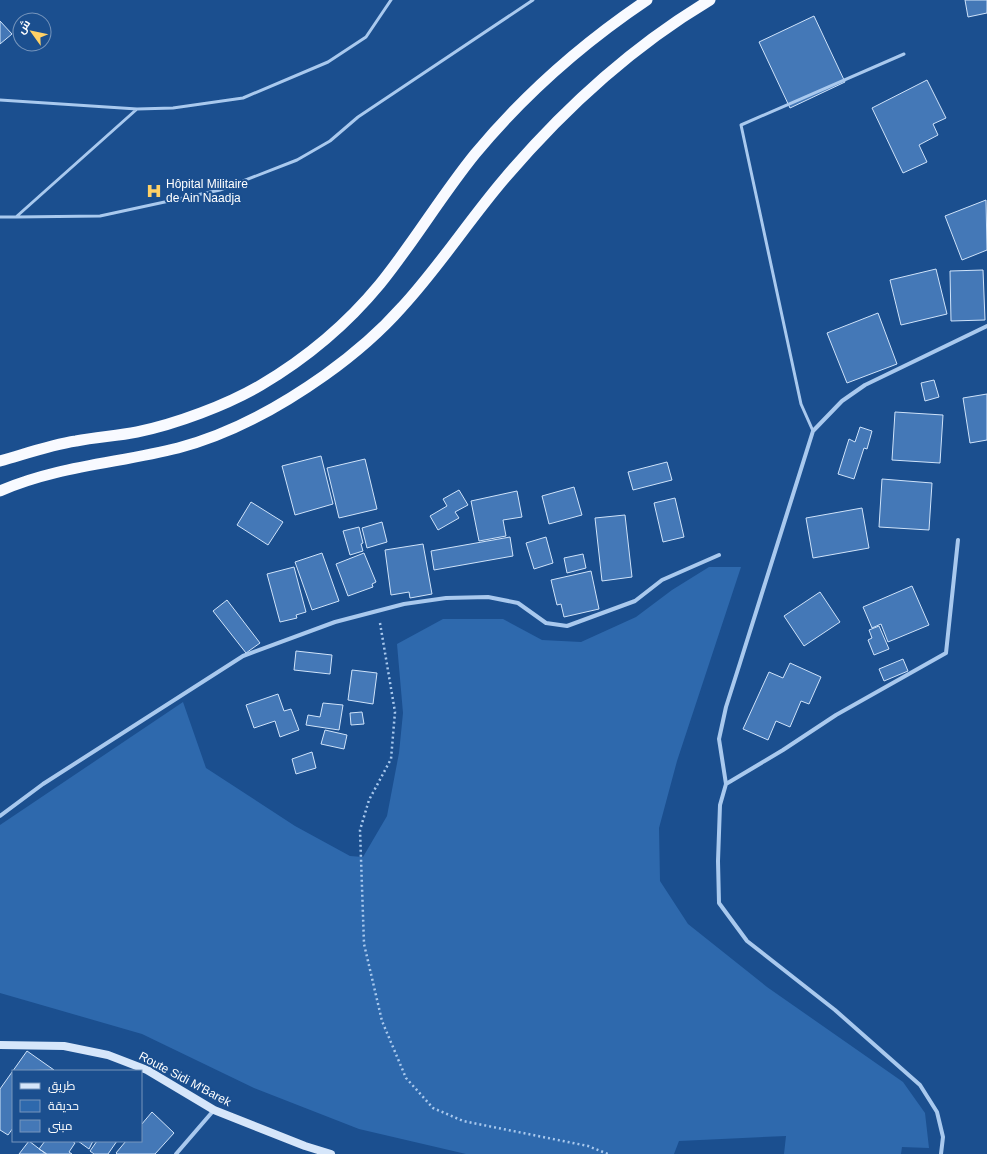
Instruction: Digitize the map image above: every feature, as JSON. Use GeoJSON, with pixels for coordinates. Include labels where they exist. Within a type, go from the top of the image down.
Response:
{"type":"FeatureCollection","features":[{"type":"Feature","properties":{"kind":"highway"},"geometry":{"type":"LineString","coordinates":[[0,461],[75,441],[140,431],[175,422],[234,400],[286,369],[334,331],[379,284],[445,192],[509,116],[544,81],[582,48],[647,0]]}},
{"type":"Feature","properties":{"kind":"highway"},"geometry":{"type":"LineString","coordinates":[[0,491],[38,477],[70,469],[176,448],[204,440],[233,429],[265,413],[324,376],[368,341],[403,307],[505,177],[563,116],[607,76],[645,45],[682,17],[710,0]]}},
{"type":"Feature","properties":{"kind":"main road","name":"Route Sidi M'Barek"},"geometry":{"type":"LineString","coordinates":[[0,1045],[64,1046],[108,1055],[147,1070],[214,1110],[305,1146],[331,1154]]}},
{"type":"Feature","properties":{"kind":"street"},"geometry":{"type":"LineString","coordinates":[[941,1154],[943,1137],[937,1112],[920,1085],[835,1010],[747,941],[731,922],[719,903],[718,861],[720,805],[726,784],[719,739],[726,707],[813,431],[842,401],[865,385],[987,326]]}},
{"type":"Feature","properties":{"kind":"street"},"geometry":{"type":"LineString","coordinates":[[726,784],[783,750],[836,715],[946,653],[958,540]]}},
{"type":"Feature","properties":{"kind":"street"},"geometry":{"type":"LineString","coordinates":[[0,816],[44,784],[243,656],[335,622],[404,604],[446,598],[488,597],[518,603],[546,622],[567,626],[635,601],[662,580],[719,555]]}},
{"type":"Feature","properties":{"kind":"street"},"geometry":{"type":"LineString","coordinates":[[176,1154],[214,1110]]}},
{"type":"Feature","properties":{"kind":"lane"},"geometry":{"type":"LineString","coordinates":[[0,100],[137,109],[172,108],[243,98],[328,62],[366,37],[391,0]]}},
{"type":"Feature","properties":{"kind":"lane"},"geometry":{"type":"LineString","coordinates":[[0,217],[100,216],[220,190],[297,160],[330,141],[358,117],[533,0]]}},
{"type":"Feature","properties":{"kind":"lane"},"geometry":{"type":"LineString","coordinates":[[813,431],[801,404],[741,125],[904,54]]}},
{"type":"Feature","properties":{"kind":"lane"},"geometry":{"type":"LineString","coordinates":[[16,217],[137,109]]}},
{"type":"Feature","properties":{"kind":"path"},"geometry":{"type":"LineString","coordinates":[[378,611],[395,712],[391,759],[369,800],[360,830],[364,944],[382,1021],[406,1078],[433,1108],[463,1121],[588,1146],[608,1154]]}},
{"type":"Feature","properties":{"kind":"green space"},"geometry":{"type":"Polygon","coordinates":[[[709,567],[741,567],[677,761],[659,828],[660,881],[688,924],[767,987],[903,1082],[925,1113],[929,1148],[902,1147],[901,1154],[784,1154],[786,1136],[679,1141],[674,1154],[466,1154],[359,1129],[254,1088],[142,1034],[0,993],[0,825],[183,702],[206,768],[295,826],[350,856],[363,857],[387,816],[399,753],[403,713],[397,644],[443,619],[503,619],[542,640],[581,642],[636,617],[672,590],[709,567]]]}},
{"type":"Feature","properties":{"kind":"building"},"geometry":{"type":"Polygon","coordinates":[[[965,0],[987,0],[987,13],[968,17],[965,0]]]}},
{"type":"Feature","properties":{"kind":"building"},"geometry":{"type":"Polygon","coordinates":[[[814,16],[845,82],[790,108],[759,42],[814,16]]]}},
{"type":"Feature","properties":{"kind":"building"},"geometry":{"type":"Polygon","coordinates":[[[0,21],[12,34],[0,44],[0,21]]]}},
{"type":"Feature","properties":{"kind":"building"},"geometry":{"type":"Polygon","coordinates":[[[927,80],[946,118],[933,124],[938,135],[919,145],[927,162],[903,173],[872,108],[927,80]]]}},
{"type":"Feature","properties":{"kind":"building"},"geometry":{"type":"Polygon","coordinates":[[[986,200],[987,250],[962,260],[945,216],[986,200]]]}},
{"type":"Feature","properties":{"kind":"building"},"geometry":{"type":"Polygon","coordinates":[[[936,269],[947,314],[901,325],[890,280],[936,269]]]}},
{"type":"Feature","properties":{"kind":"building"},"geometry":{"type":"Polygon","coordinates":[[[983,270],[985,320],[951,321],[950,271],[983,270]]]}},
{"type":"Feature","properties":{"kind":"building"},"geometry":{"type":"Polygon","coordinates":[[[878,313],[897,364],[847,383],[827,333],[878,313]]]}},
{"type":"Feature","properties":{"kind":"building"},"geometry":{"type":"Polygon","coordinates":[[[934,380],[939,397],[925,401],[921,383],[934,380]]]}},
{"type":"Feature","properties":{"kind":"building"},"geometry":{"type":"Polygon","coordinates":[[[987,394],[987,440],[970,443],[963,398],[987,394]]]}},
{"type":"Feature","properties":{"kind":"building"},"geometry":{"type":"Polygon","coordinates":[[[895,412],[943,415],[940,463],[892,460],[895,412]]]}},
{"type":"Feature","properties":{"kind":"building"},"geometry":{"type":"Polygon","coordinates":[[[860,427],[872,431],[867,449],[864,448],[854,479],[838,474],[849,439],[855,442],[860,427]]]}},
{"type":"Feature","properties":{"kind":"building"},"geometry":{"type":"Polygon","coordinates":[[[321,456],[333,504],[295,515],[282,466],[321,456]]]}},
{"type":"Feature","properties":{"kind":"building"},"geometry":{"type":"Polygon","coordinates":[[[365,459],[377,509],[339,518],[327,468],[365,459]]]}},
{"type":"Feature","properties":{"kind":"building"},"geometry":{"type":"Polygon","coordinates":[[[667,462],[672,480],[633,490],[628,472],[667,462]]]}},
{"type":"Feature","properties":{"kind":"building"},"geometry":{"type":"Polygon","coordinates":[[[882,479],[932,483],[929,530],[879,527],[882,479]]]}},
{"type":"Feature","properties":{"kind":"building"},"geometry":{"type":"Polygon","coordinates":[[[574,487],[582,515],[549,524],[542,496],[574,487]]]}},
{"type":"Feature","properties":{"kind":"building"},"geometry":{"type":"Polygon","coordinates":[[[459,490],[468,505],[455,512],[459,518],[438,530],[430,516],[447,506],[443,499],[459,490]]]}},
{"type":"Feature","properties":{"kind":"building"},"geometry":{"type":"Polygon","coordinates":[[[517,491],[522,517],[503,520],[506,536],[479,541],[471,501],[517,491]]]}},
{"type":"Feature","properties":{"kind":"building"},"geometry":{"type":"Polygon","coordinates":[[[675,498],[684,537],[663,542],[654,503],[675,498]]]}},
{"type":"Feature","properties":{"kind":"building"},"geometry":{"type":"Polygon","coordinates":[[[251,502],[283,522],[268,545],[237,525],[251,502]]]}},
{"type":"Feature","properties":{"kind":"building"},"geometry":{"type":"Polygon","coordinates":[[[862,508],[869,548],[813,558],[806,518],[862,508]]]}},
{"type":"Feature","properties":{"kind":"building"},"geometry":{"type":"Polygon","coordinates":[[[625,515],[632,577],[602,581],[595,518],[625,515]]]}},
{"type":"Feature","properties":{"kind":"building"},"geometry":{"type":"Polygon","coordinates":[[[382,522],[387,542],[367,548],[362,528],[382,522]]]}},
{"type":"Feature","properties":{"kind":"building"},"geometry":{"type":"Polygon","coordinates":[[[359,527],[363,543],[361,544],[363,551],[350,555],[343,531],[359,527]]]}},
{"type":"Feature","properties":{"kind":"building"},"geometry":{"type":"Polygon","coordinates":[[[510,537],[513,556],[434,570],[431,551],[510,537]]]}},
{"type":"Feature","properties":{"kind":"building"},"geometry":{"type":"Polygon","coordinates":[[[546,537],[553,563],[534,569],[526,543],[546,537]]]}},
{"type":"Feature","properties":{"kind":"building"},"geometry":{"type":"Polygon","coordinates":[[[423,544],[432,594],[410,598],[409,592],[391,595],[385,550],[423,544]]]}},
{"type":"Feature","properties":{"kind":"building"},"geometry":{"type":"Polygon","coordinates":[[[322,553],[339,601],[312,610],[295,562],[322,553]]]}},
{"type":"Feature","properties":{"kind":"building"},"geometry":{"type":"Polygon","coordinates":[[[364,553],[376,582],[372,584],[373,587],[348,596],[336,564],[364,553]]]}},
{"type":"Feature","properties":{"kind":"building"},"geometry":{"type":"Polygon","coordinates":[[[583,554],[586,568],[567,573],[564,558],[583,554]]]}},
{"type":"Feature","properties":{"kind":"building"},"geometry":{"type":"Polygon","coordinates":[[[294,567],[306,612],[296,615],[297,618],[280,622],[267,574],[294,567]]]}},
{"type":"Feature","properties":{"kind":"building"},"geometry":{"type":"Polygon","coordinates":[[[591,571],[599,609],[564,617],[561,604],[557,605],[551,580],[591,571]]]}},
{"type":"Feature","properties":{"kind":"building"},"geometry":{"type":"Polygon","coordinates":[[[912,586],[929,625],[888,642],[881,624],[872,628],[863,607],[912,586]]]}},
{"type":"Feature","properties":{"kind":"building"},"geometry":{"type":"Polygon","coordinates":[[[820,592],[840,622],[804,646],[784,616],[820,592]]]}},
{"type":"Feature","properties":{"kind":"building"},"geometry":{"type":"Polygon","coordinates":[[[227,600],[260,643],[246,653],[213,611],[227,600]]]}},
{"type":"Feature","properties":{"kind":"building"},"geometry":{"type":"Polygon","coordinates":[[[879,626],[889,649],[874,655],[868,640],[872,638],[869,630],[879,626]]]}},
{"type":"Feature","properties":{"kind":"building"},"geometry":{"type":"Polygon","coordinates":[[[296,651],[332,655],[330,674],[294,670],[296,651]]]}},
{"type":"Feature","properties":{"kind":"building"},"geometry":{"type":"Polygon","coordinates":[[[903,659],[908,671],[884,681],[879,669],[903,659]]]}},
{"type":"Feature","properties":{"kind":"building"},"geometry":{"type":"Polygon","coordinates":[[[790,663],[821,677],[809,704],[801,701],[790,727],[776,721],[768,740],[743,729],[769,672],[783,678],[790,663]]]}},
{"type":"Feature","properties":{"kind":"building"},"geometry":{"type":"Polygon","coordinates":[[[352,670],[377,673],[373,704],[348,700],[352,670]]]}},
{"type":"Feature","properties":{"kind":"building"},"geometry":{"type":"Polygon","coordinates":[[[278,694],[284,711],[291,709],[299,730],[280,737],[275,721],[254,728],[246,705],[278,694]]]}},
{"type":"Feature","properties":{"kind":"building"},"geometry":{"type":"Polygon","coordinates":[[[323,703],[343,705],[339,730],[306,725],[308,715],[320,717],[323,703]]]}},
{"type":"Feature","properties":{"kind":"building"},"geometry":{"type":"Polygon","coordinates":[[[362,712],[364,724],[351,725],[350,713],[362,712]]]}},
{"type":"Feature","properties":{"kind":"building"},"geometry":{"type":"Polygon","coordinates":[[[325,730],[347,735],[344,749],[321,744],[325,730]]]}},
{"type":"Feature","properties":{"kind":"building"},"geometry":{"type":"Polygon","coordinates":[[[312,752],[316,768],[296,774],[292,759],[312,752]]]}},
{"type":"Feature","properties":{"kind":"building"},"geometry":{"type":"Polygon","coordinates":[[[27,1051],[54,1070],[14,1070],[27,1051]]]}},
{"type":"Feature","properties":{"kind":"building"},"geometry":{"type":"Polygon","coordinates":[[[12,1072],[12,1129],[8,1135],[0,1130],[0,1089],[12,1072]]]}},
{"type":"Feature","properties":{"kind":"building"},"geometry":{"type":"Polygon","coordinates":[[[152,1112],[174,1133],[155,1154],[117,1154],[116,1153],[125,1142],[142,1142],[142,1124],[152,1112]]]}},
{"type":"Feature","properties":{"kind":"building"},"geometry":{"type":"Polygon","coordinates":[[[28,1142],[30,1142],[46,1154],[19,1154],[28,1142]]]}},
{"type":"Feature","properties":{"kind":"building"},"geometry":{"type":"Polygon","coordinates":[[[44,1142],[75,1143],[69,1152],[72,1154],[47,1154],[39,1149],[44,1142]]]}},
{"type":"Feature","properties":{"kind":"building"},"geometry":{"type":"Polygon","coordinates":[[[79,1142],[92,1142],[89,1149],[79,1142]]]}},
{"type":"Feature","properties":{"kind":"building"},"geometry":{"type":"Polygon","coordinates":[[[96,1142],[116,1142],[108,1154],[94,1154],[90,1151],[96,1142]]]}},
{"type":"Feature","properties":{"kind":"place","name":"Hôpital Militaire de Ain Naadja"},"geometry":{"type":"Point","coordinates":[154,191]}}]}
